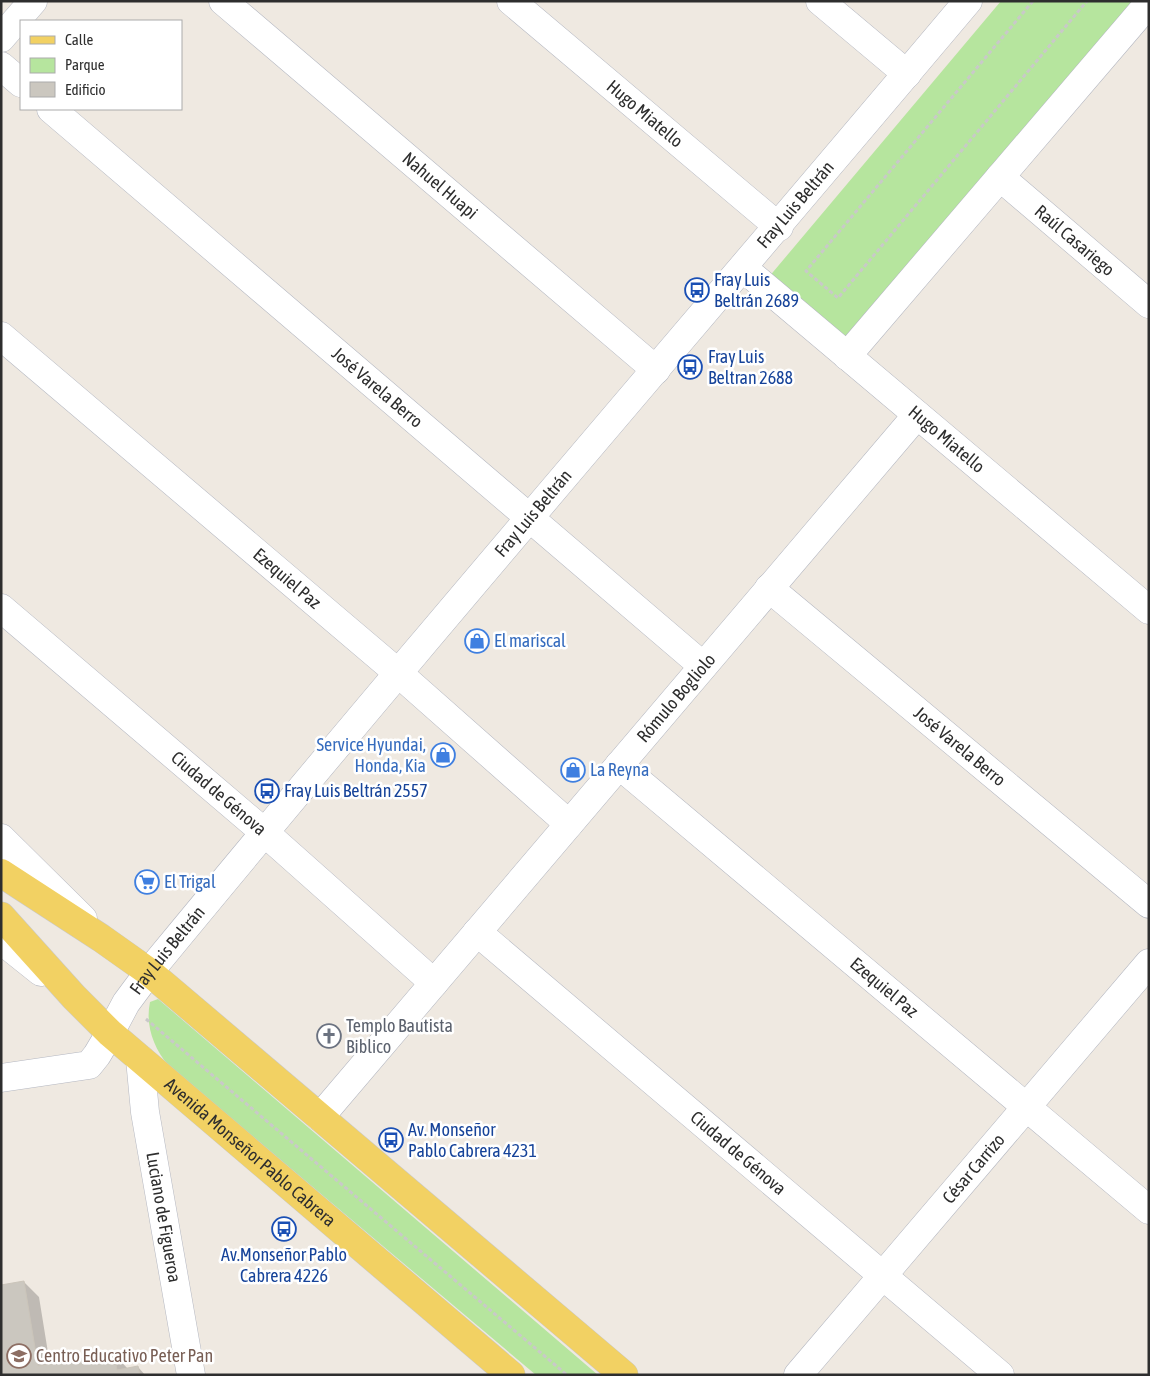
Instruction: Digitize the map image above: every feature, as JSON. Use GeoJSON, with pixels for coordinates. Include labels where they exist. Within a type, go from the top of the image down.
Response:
{"type":"FeatureCollection","features":[{"type":"Feature","properties":{"kind":"main road"},"geometry":{"type":"LineString","coordinates":[[1,873],[101,938],[149,972],[624,1375]]}},
{"type":"Feature","properties":{"kind":"main road","name":"Avenida Monseñor Pablo Cabrera"},"geometry":{"type":"LineString","coordinates":[[1,916],[74,997],[110,1033],[512,1375]]}},
{"type":"Feature","properties":{"kind":"street"},"geometry":{"type":"LineString","coordinates":[[1,38],[33,1]]}},
{"type":"Feature","properties":{"kind":"street","name":"Nahuel Huapi"},"geometry":{"type":"LineString","coordinates":[[223,1],[656,370]]}},
{"type":"Feature","properties":{"kind":"street","name":"Hugo Miatello"},"geometry":{"type":"LineString","coordinates":[[511,1],[779,227]]}},
{"type":"Feature","properties":{"kind":"street"},"geometry":{"type":"LineString","coordinates":[[820,1],[906,74]]}},
{"type":"Feature","properties":{"kind":"street","name":"Fray Luis Beltrán"},"geometry":{"type":"LineString","coordinates":[[1,1078],[88,1065],[98,1055],[126,1003],[149,972],[264,832],[529,516],[779,227],[968,1]]}},
{"type":"Feature","properties":{"kind":"street"},"geometry":{"type":"LineString","coordinates":[[847,356],[1149,3]]}},
{"type":"Feature","properties":{"kind":"street"},"geometry":{"type":"LineString","coordinates":[[1,66],[20,83]]}},
{"type":"Feature","properties":{"kind":"street","name":"José Varela Berro"},"geometry":{"type":"LineString","coordinates":[[52,110],[703,666]]}},
{"type":"Feature","properties":{"kind":"street","name":"Raúl Casariego"},"geometry":{"type":"LineString","coordinates":[[1000,177],[1149,304]]}},
{"type":"Feature","properties":{"kind":"street","name":"Hugo Miatello"},"geometry":{"type":"LineString","coordinates":[[743,268],[1149,610]]}},
{"type":"Feature","properties":{"kind":"street","name":"Ezequiel Paz"},"geometry":{"type":"LineString","coordinates":[[1,336],[397,672],[569,824]]}},
{"type":"Feature","properties":{"kind":"street","name":"Rómulo Bogliolo"},"geometry":{"type":"LineString","coordinates":[[320,1117],[917,415]]}},
{"type":"Feature","properties":{"kind":"street","name":"José Varela Berro"},"geometry":{"type":"LineString","coordinates":[[769,588],[1149,904]]}},
{"type":"Feature","properties":{"kind":"street","name":"Ciudad de Génova"},"geometry":{"type":"LineString","coordinates":[[1,608],[264,832],[434,983]]}},
{"type":"Feature","properties":{"kind":"street","name":"Ezequiel Paz"},"geometry":{"type":"LineString","coordinates":[[619,765],[1149,1210]]}},
{"type":"Feature","properties":{"kind":"street"},"geometry":{"type":"LineString","coordinates":[[1,838],[101,938]]}},
{"type":"Feature","properties":{"kind":"street","name":"Ciudad de Génova"},"geometry":{"type":"LineString","coordinates":[[477,932],[1000,1375]]}},
{"type":"Feature","properties":{"kind":"street"},"geometry":{"type":"LineString","coordinates":[[1,940],[74,997]]}},
{"type":"Feature","properties":{"kind":"street","name":"César Carrizo"},"geometry":{"type":"LineString","coordinates":[[798,1375],[1149,963]]}},
{"type":"Feature","properties":{"kind":"street","name":"Luciano de Figueroa"},"geometry":{"type":"LineString","coordinates":[[140,1059],[145,1112],[191,1375]]}},
{"type":"Feature","properties":{"kind":"path"},"geometry":{"type":"LineString","coordinates":[[1033,1],[806,271],[838,298],[1087,1]]}},
{"type":"Feature","properties":{"kind":"path"},"geometry":{"type":"LineString","coordinates":[[126,1003],[567,1375]]}},
{"type":"Feature","properties":{"kind":"green space"},"geometry":{"type":"Polygon","coordinates":[[[1001,1],[1136,1],[846,341],[768,278],[1001,1]]]}},
{"type":"Feature","properties":{"kind":"green space"},"geometry":{"type":"Polygon","coordinates":[[[158,999],[598,1375],[536,1375],[168,1065],[155,1044],[150,1028],[150,1002],[158,999]]]}},
{"type":"Feature","properties":{"kind":"building"},"geometry":{"type":"Polygon","coordinates":[[[24,1281],[38,1366],[114,1353],[117,1370],[138,1366],[140,1375],[1,1375],[1,1285],[24,1281]]]}},
{"type":"Feature","properties":{"kind":"place","name":"Fray Luis Beltrán 2689"},"geometry":{"type":"Point","coordinates":[697,290]}},
{"type":"Feature","properties":{"kind":"place","name":"Fray Luis Beltran 2688"},"geometry":{"type":"Point","coordinates":[690,367]}},
{"type":"Feature","properties":{"kind":"place","name":"El mariscal"},"geometry":{"type":"Point","coordinates":[477,641]}},
{"type":"Feature","properties":{"kind":"place","name":"Service Hyundai, Honda, Kia"},"geometry":{"type":"Point","coordinates":[443,755]}},
{"type":"Feature","properties":{"kind":"place","name":"La Reyna"},"geometry":{"type":"Point","coordinates":[573,770]}},
{"type":"Feature","properties":{"kind":"place","name":"Fray Luis Beltrán 2557"},"geometry":{"type":"Point","coordinates":[267,791]}},
{"type":"Feature","properties":{"kind":"place","name":"El Trigal"},"geometry":{"type":"Point","coordinates":[147,882]}},
{"type":"Feature","properties":{"kind":"place","name":"Templo Bautista Biblico"},"geometry":{"type":"Point","coordinates":[329,1036]}},
{"type":"Feature","properties":{"kind":"place","name":"Av. Monseñor Pablo Cabrera 4231"},"geometry":{"type":"Point","coordinates":[391,1140]}},
{"type":"Feature","properties":{"kind":"place","name":"Av.Monseñor Pablo Cabrera 4226"},"geometry":{"type":"Point","coordinates":[284,1229]}},
{"type":"Feature","properties":{"kind":"place","name":"Centro Educativo Peter Pan"},"geometry":{"type":"Point","coordinates":[19,1356]}}]}
